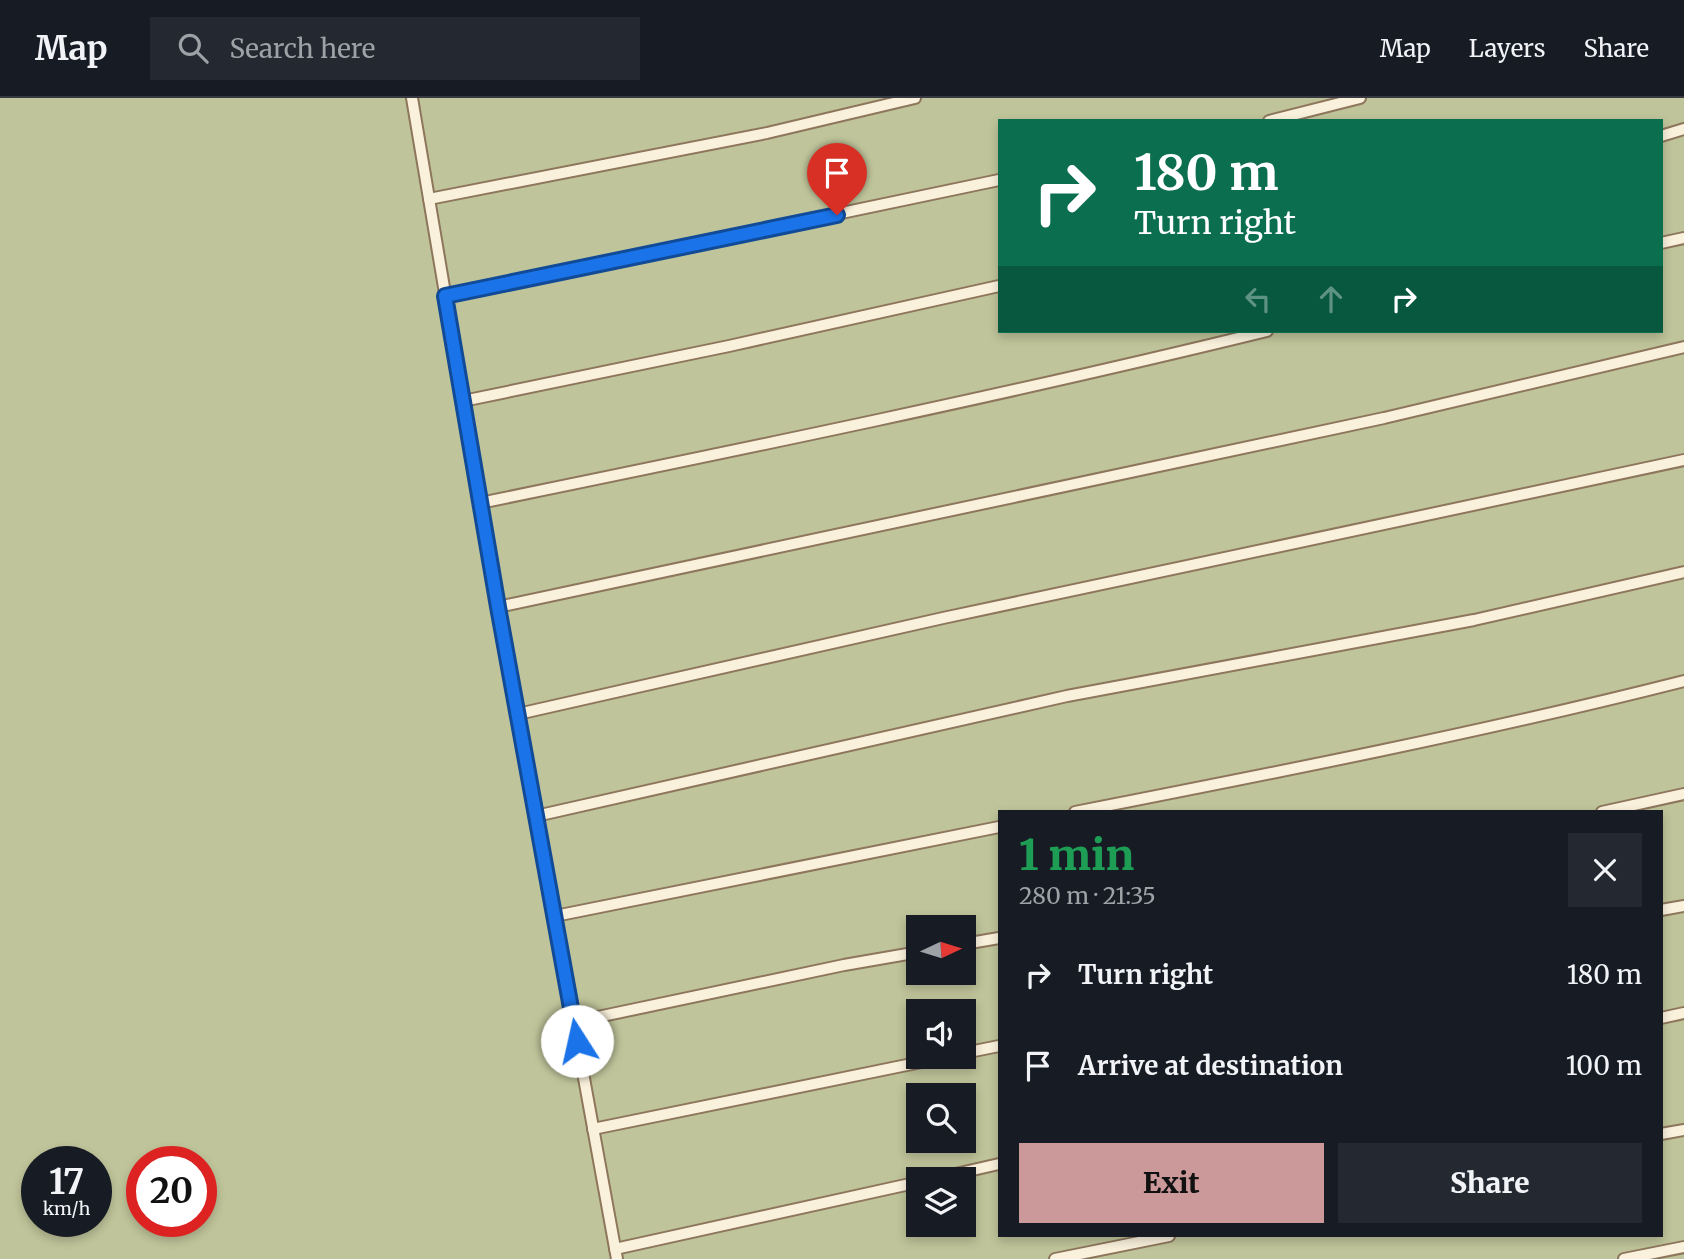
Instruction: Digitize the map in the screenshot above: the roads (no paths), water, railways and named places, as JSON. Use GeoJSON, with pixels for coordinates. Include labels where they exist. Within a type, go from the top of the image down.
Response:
{"type":"FeatureCollection","features":[{"type":"Feature","properties":{"kind":"lane"},"geometry":{"type":"LineString","coordinates":[[412,98],[498,607],[616,1254],[906,1185]]}},
{"type":"Feature","properties":{"kind":"lane"},"geometry":{"type":"LineString","coordinates":[[429,199],[767,133],[915,98]]}},
{"type":"Feature","properties":{"kind":"lane"},"geometry":{"type":"LineString","coordinates":[[1277,119],[1360,98]]}},
{"type":"Feature","properties":{"kind":"lane"},"geometry":{"type":"LineString","coordinates":[[1663,135],[1684,129]]}},
{"type":"Feature","properties":{"kind":"lane"},"geometry":{"type":"LineString","coordinates":[[445,296],[998,180]]}},
{"type":"Feature","properties":{"kind":"lane"},"geometry":{"type":"LineString","coordinates":[[1663,243],[1684,238]]}},
{"type":"Feature","properties":{"kind":"lane"},"geometry":{"type":"LineString","coordinates":[[463,401],[998,286]]}},
{"type":"Feature","properties":{"kind":"lane"},"geometry":{"type":"LineString","coordinates":[[480,503],[1109,370],[1259,333]]}},
{"type":"Feature","properties":{"kind":"lane"},"geometry":{"type":"LineString","coordinates":[[498,607],[1384,418],[1684,347]]}},
{"type":"Feature","properties":{"kind":"lane"},"geometry":{"type":"LineString","coordinates":[[518,714],[943,618],[1684,460]]}},
{"type":"Feature","properties":{"kind":"lane"},"geometry":{"type":"LineString","coordinates":[[536,816],[1067,696],[1474,620],[1684,572]]}},
{"type":"Feature","properties":{"kind":"lane"},"geometry":{"type":"LineString","coordinates":[[1085,810],[1333,760],[1605,701],[1684,681]]}},
{"type":"Feature","properties":{"kind":"lane"},"geometry":{"type":"LineString","coordinates":[[1611,810],[1684,794]]}},
{"type":"Feature","properties":{"kind":"lane"},"geometry":{"type":"LineString","coordinates":[[555,916],[998,827]]}},
{"type":"Feature","properties":{"kind":"lane"},"geometry":{"type":"LineString","coordinates":[[1663,910],[1684,906]]}},
{"type":"Feature","properties":{"kind":"lane"},"geometry":{"type":"LineString","coordinates":[[976,942],[998,938]]}},
{"type":"Feature","properties":{"kind":"lane"},"geometry":{"type":"LineString","coordinates":[[574,1021],[906,954]]}},
{"type":"Feature","properties":{"kind":"lane"},"geometry":{"type":"LineString","coordinates":[[1663,1018],[1684,1013]]}},
{"type":"Feature","properties":{"kind":"lane"},"geometry":{"type":"LineString","coordinates":[[976,1051],[998,1046]]}},
{"type":"Feature","properties":{"kind":"lane"},"geometry":{"type":"LineString","coordinates":[[593,1129],[906,1065]]}},
{"type":"Feature","properties":{"kind":"lane"},"geometry":{"type":"LineString","coordinates":[[1663,1134],[1684,1130]]}},
{"type":"Feature","properties":{"kind":"lane"},"geometry":{"type":"LineString","coordinates":[[976,1169],[998,1164]]}},
{"type":"Feature","properties":{"kind":"lane"},"geometry":{"type":"LineString","coordinates":[[1055,1259],[1164,1237]]}},
{"type":"Feature","properties":{"kind":"lane"},"geometry":{"type":"LineString","coordinates":[[1625,1259],[1684,1247]]}}]}
